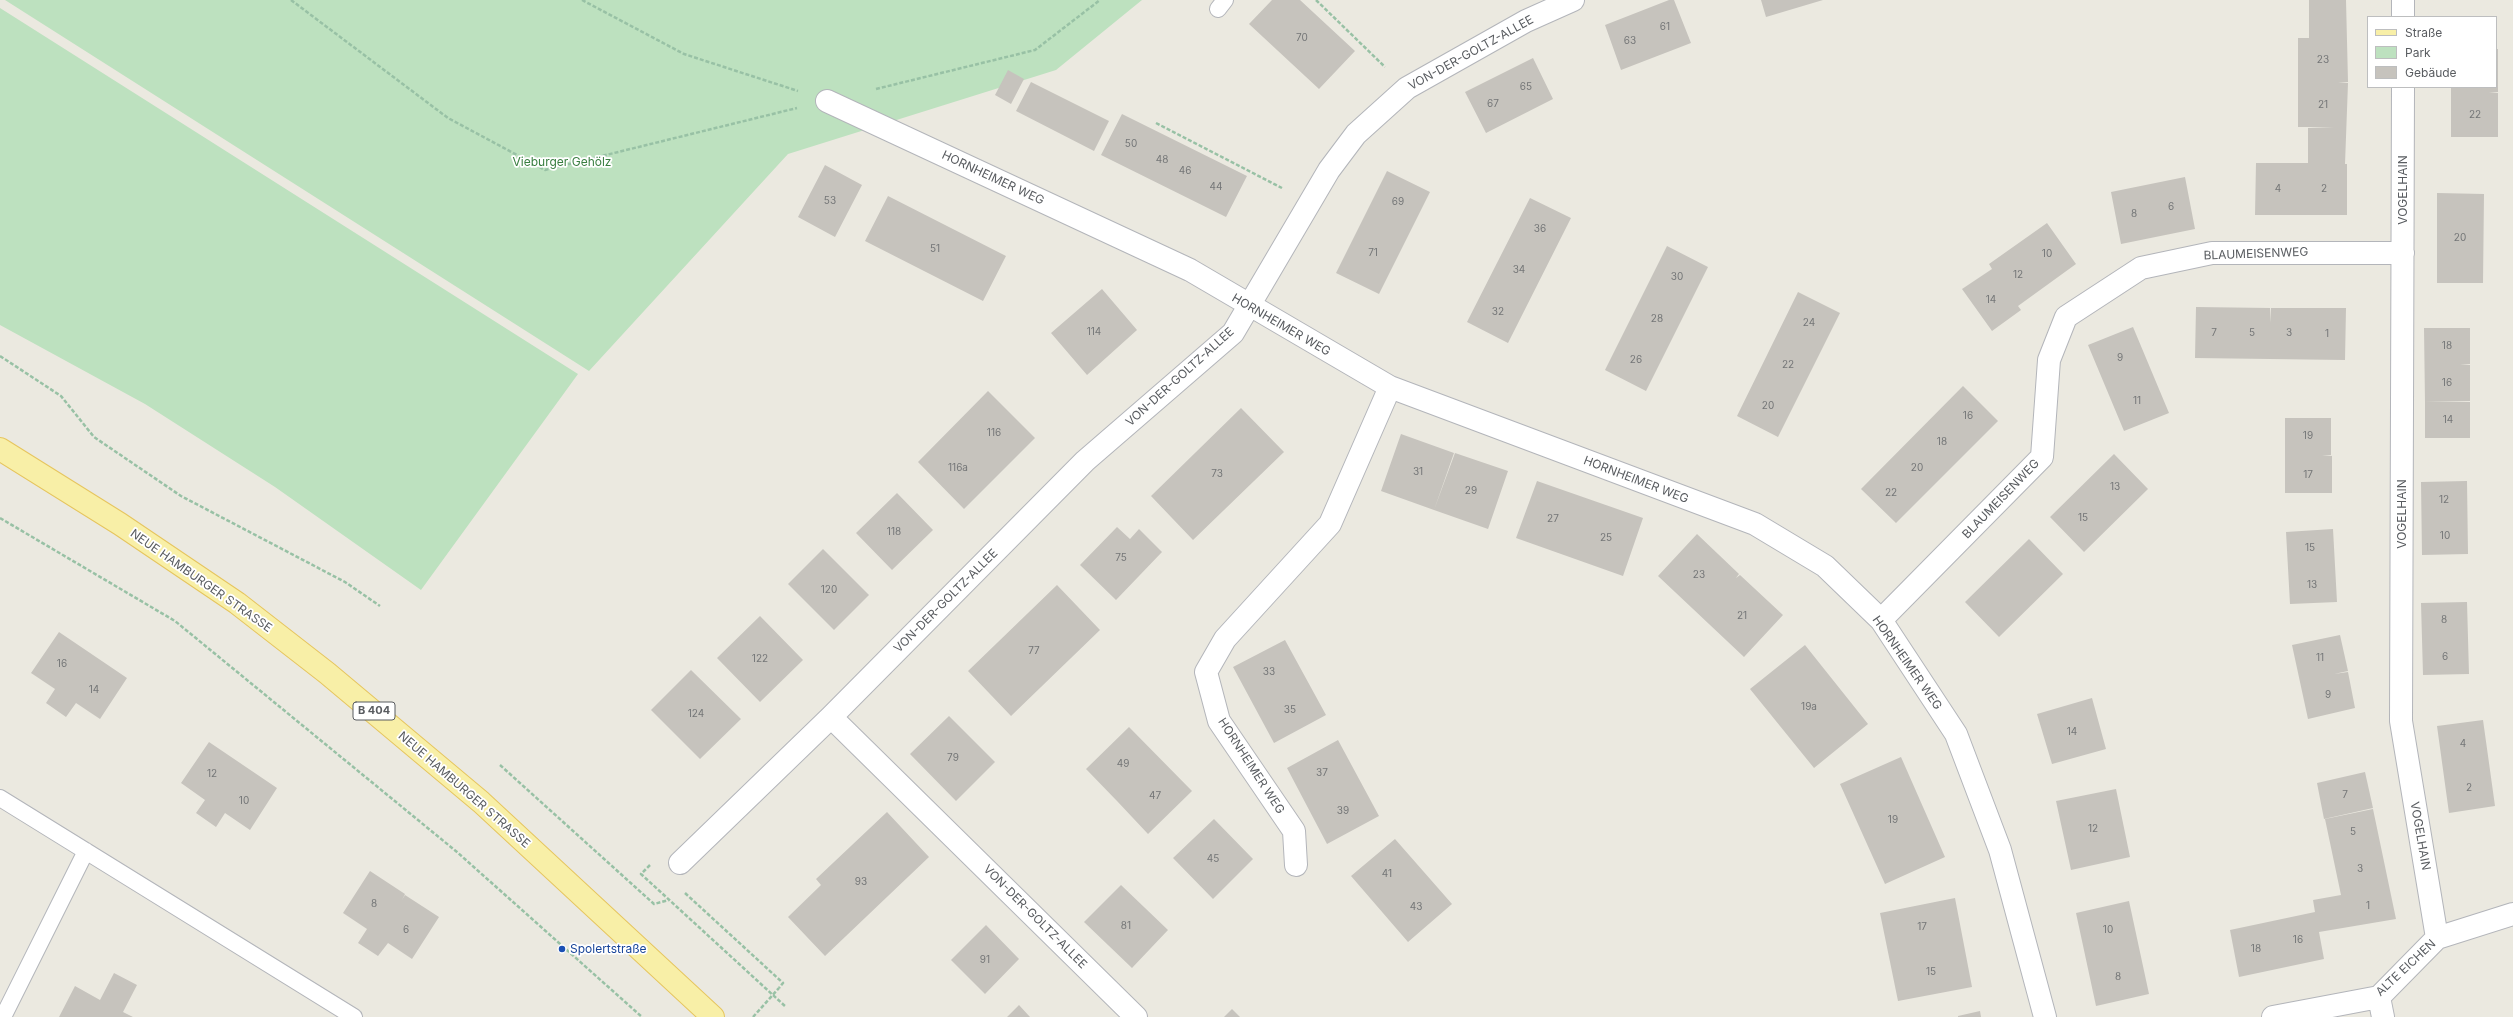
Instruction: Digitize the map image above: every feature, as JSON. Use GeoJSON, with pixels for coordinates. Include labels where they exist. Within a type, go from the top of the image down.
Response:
{"type":"FeatureCollection","features":[{"type":"Feature","properties":{"kind":"main road","name":"NEUE HAMBURGER STRASSE"},"geometry":{"type":"LineString","coordinates":[[0,449],[120,524],[237,603],[327,673],[481,802],[713,1017]]}},
{"type":"Feature","properties":{"kind":"street","name":"VON-DER-GOLTZ-ALLEE"},"geometry":{"type":"LineString","coordinates":[[680,863],[831,716],[1085,461],[1233,333],[1309,202],[1329,170],[1356,134],[1407,88],[1526,21],[1573,0]]}},
{"type":"Feature","properties":{"kind":"street"},"geometry":{"type":"LineString","coordinates":[[2403,0],[2403,16]]}},
{"type":"Feature","properties":{"kind":"street","name":"VOGELHAIN"},"geometry":{"type":"LineString","coordinates":[[2403,88],[2401,721],[2437,938]]}},
{"type":"Feature","properties":{"kind":"street","name":"HORNHEIMER WEG"},"geometry":{"type":"LineString","coordinates":[[827,101],[1190,270],[1249,306],[1390,387],[1755,524],[1826,566],[1881,620],[1956,734],[2000,850],[2045,1017]]}},
{"type":"Feature","properties":{"kind":"street","name":"BLAUMEISENWEG"},"geometry":{"type":"LineString","coordinates":[[1881,620],[2042,457],[2049,360],[2066,317],[2141,268],[2212,253],[2403,253]]}},
{"type":"Feature","properties":{"kind":"street","name":"HORNHEIMER WEG"},"geometry":{"type":"LineString","coordinates":[[1296,865],[1294,831],[1219,721],[1206,672],[1225,639],[1330,524],[1390,387]]}},
{"type":"Feature","properties":{"kind":"street","name":"VON-DER-GOLTZ-ALLEE"},"geometry":{"type":"LineString","coordinates":[[831,716],[1136,1017]]}},
{"type":"Feature","properties":{"kind":"street","name":"ALTE EICHEN"},"geometry":{"type":"LineString","coordinates":[[2273,1017],[2381,1007],[2437,938],[2513,914]]}},
{"type":"Feature","properties":{"kind":"lane"},"geometry":{"type":"LineString","coordinates":[[0,798],[354,1017]]}},
{"type":"Feature","properties":{"kind":"lane"},"geometry":{"type":"LineString","coordinates":[[3,1017],[86,851]]}},
{"type":"Feature","properties":{"kind":"path"},"geometry":{"type":"LineString","coordinates":[[291,0],[448,118],[545,170],[827,101]]}},
{"type":"Feature","properties":{"kind":"path"},"geometry":{"type":"LineString","coordinates":[[582,0],[684,54],[827,101]]}},
{"type":"Feature","properties":{"kind":"path"},"geometry":{"type":"LineString","coordinates":[[873,89],[1035,50],[1100,0]]}},
{"type":"Feature","properties":{"kind":"path"},"geometry":{"type":"LineString","coordinates":[[1316,0],[1407,88]]}},
{"type":"Feature","properties":{"kind":"path"},"geometry":{"type":"LineString","coordinates":[[1156,123],[1309,202]]}},
{"type":"Feature","properties":{"kind":"path"},"geometry":{"type":"LineString","coordinates":[[0,356],[61,396],[94,437],[181,496],[345,582],[380,606]]}},
{"type":"Feature","properties":{"kind":"path"},"geometry":{"type":"LineString","coordinates":[[0,518],[175,621],[457,852],[642,1017]]}},
{"type":"Feature","properties":{"kind":"path"},"geometry":{"type":"LineString","coordinates":[[500,765],[654,904],[669,900]]}},
{"type":"Feature","properties":{"kind":"path"},"geometry":{"type":"LineString","coordinates":[[680,863],[668,878],[783,983],[753,1017]]}},
{"type":"Feature","properties":{"kind":"path"},"geometry":{"type":"LineString","coordinates":[[650,865],[641,874],[786,1007]]}},
{"type":"Feature","properties":{"kind":"green space","name":"Vieburger Gehölz"},"geometry":{"type":"Polygon","coordinates":[[[5,0],[1142,0],[1056,70],[788,154],[589,371],[5,0]]]}},
{"type":"Feature","properties":{"kind":"green space"},"geometry":{"type":"Polygon","coordinates":[[[0,8],[578,374],[421,590],[275,487],[145,404],[0,325],[0,8]]]}},
{"type":"Feature","properties":{"kind":"building"},"geometry":{"type":"Polygon","coordinates":[[[1272,0],[1300,0],[1355,51],[1319,89],[1249,24],[1272,0]]]}},
{"type":"Feature","properties":{"kind":"building"},"geometry":{"type":"Polygon","coordinates":[[[1669,0],[1674,0],[1691,43],[1621,70],[1605,25],[1669,0]]]}},
{"type":"Feature","properties":{"kind":"building"},"geometry":{"type":"Polygon","coordinates":[[[1761,0],[1823,0],[1766,17],[1761,0]]]}},
{"type":"Feature","properties":{"kind":"building"},"geometry":{"type":"Polygon","coordinates":[[[2309,0],[2346,0],[2348,82],[2338,83],[2348,83],[2345,164],[2347,164],[2347,215],[2255,215],[2256,163],[2308,163],[2308,128],[2334,127],[2298,127],[2298,38],[2309,38],[2309,0]]]}},
{"type":"Feature","properties":{"kind":"building"},"geometry":{"type":"Polygon","coordinates":[[[2498,49],[2498,92],[2489,93],[2498,93],[2498,137],[2451,137],[2451,88],[2497,88],[2498,49]]]}},
{"type":"Feature","properties":{"kind":"building"},"geometry":{"type":"Polygon","coordinates":[[[1533,58],[1553,99],[1486,133],[1465,92],[1533,58]]]}},
{"type":"Feature","properties":{"kind":"building"},"geometry":{"type":"Polygon","coordinates":[[[1008,70],[1024,79],[1011,104],[995,95],[1008,70]]]}},
{"type":"Feature","properties":{"kind":"building"},"geometry":{"type":"Polygon","coordinates":[[[1031,82],[1109,121],[1094,151],[1016,111],[1031,82]]]}},
{"type":"Feature","properties":{"kind":"building"},"geometry":{"type":"Polygon","coordinates":[[[1122,114],[1247,176],[1226,217],[1101,155],[1122,114]]]}},
{"type":"Feature","properties":{"kind":"building"},"geometry":{"type":"Polygon","coordinates":[[[825,165],[862,185],[835,237],[798,217],[825,165]]]}},
{"type":"Feature","properties":{"kind":"building"},"geometry":{"type":"Polygon","coordinates":[[[1387,171],[1430,192],[1379,294],[1336,273],[1387,171]]]}},
{"type":"Feature","properties":{"kind":"building"},"geometry":{"type":"Polygon","coordinates":[[[2185,177],[2195,229],[2121,244],[2111,192],[2185,177]]]}},
{"type":"Feature","properties":{"kind":"building"},"geometry":{"type":"Polygon","coordinates":[[[2437,193],[2484,194],[2483,283],[2437,283],[2437,193]]]}},
{"type":"Feature","properties":{"kind":"building"},"geometry":{"type":"Polygon","coordinates":[[[888,196],[1006,256],[983,301],[865,241],[888,196]]]}},
{"type":"Feature","properties":{"kind":"building"},"geometry":{"type":"Polygon","coordinates":[[[1530,198],[1571,218],[1508,343],[1467,322],[1530,198]]]}},
{"type":"Feature","properties":{"kind":"building"},"geometry":{"type":"Polygon","coordinates":[[[2047,223],[2076,264],[2018,306],[2021,310],[1992,331],[1962,289],[1992,269],[1989,264],[2047,223]]]}},
{"type":"Feature","properties":{"kind":"building"},"geometry":{"type":"Polygon","coordinates":[[[1667,246],[1708,267],[1646,391],[1605,370],[1667,246]]]}},
{"type":"Feature","properties":{"kind":"building"},"geometry":{"type":"Polygon","coordinates":[[[1102,289],[1137,330],[1087,375],[1051,333],[1102,289]]]}},
{"type":"Feature","properties":{"kind":"building"},"geometry":{"type":"Polygon","coordinates":[[[1798,292],[1840,313],[1778,437],[1737,416],[1798,292]]]}},
{"type":"Feature","properties":{"kind":"building"},"geometry":{"type":"Polygon","coordinates":[[[2196,307],[2270,308],[2270,323],[2271,308],[2346,308],[2345,360],[2195,358],[2196,307]]]}},
{"type":"Feature","properties":{"kind":"building"},"geometry":{"type":"Polygon","coordinates":[[[2133,327],[2169,413],[2124,431],[2088,345],[2133,327]]]}},
{"type":"Feature","properties":{"kind":"building"},"geometry":{"type":"Polygon","coordinates":[[[2424,328],[2470,328],[2470,364],[2460,365],[2470,365],[2470,401],[2425,402],[2424,328]]]}},
{"type":"Feature","properties":{"kind":"building"},"geometry":{"type":"Polygon","coordinates":[[[1963,386],[1998,421],[1896,523],[1861,489],[1963,386]]]}},
{"type":"Feature","properties":{"kind":"building"},"geometry":{"type":"Polygon","coordinates":[[[988,391],[1035,438],[964,509],[918,462],[988,391]]]}},
{"type":"Feature","properties":{"kind":"building"},"geometry":{"type":"Polygon","coordinates":[[[2425,402],[2470,402],[2470,438],[2425,438],[2425,402]]]}},
{"type":"Feature","properties":{"kind":"building"},"geometry":{"type":"Polygon","coordinates":[[[1241,408],[1284,452],[1193,540],[1151,496],[1241,408]]]}},
{"type":"Feature","properties":{"kind":"building"},"geometry":{"type":"Polygon","coordinates":[[[2285,418],[2331,418],[2331,455],[2322,455],[2332,456],[2332,493],[2285,493],[2285,418]]]}},
{"type":"Feature","properties":{"kind":"building"},"geometry":{"type":"Polygon","coordinates":[[[1401,434],[1454,453],[1434,510],[1381,491],[1401,434]]]}},
{"type":"Feature","properties":{"kind":"building"},"geometry":{"type":"Polygon","coordinates":[[[1455,453],[1508,471],[1488,529],[1434,510],[1455,453]]]}},
{"type":"Feature","properties":{"kind":"building"},"geometry":{"type":"Polygon","coordinates":[[[2114,454],[2148,489],[2084,552],[2050,517],[2114,454]]]}},
{"type":"Feature","properties":{"kind":"building"},"geometry":{"type":"Polygon","coordinates":[[[1537,481],[1643,518],[1623,576],[1516,538],[1537,481]]]}},
{"type":"Feature","properties":{"kind":"building"},"geometry":{"type":"Polygon","coordinates":[[[2467,481],[2468,554],[2422,555],[2421,482],[2467,481]]]}},
{"type":"Feature","properties":{"kind":"building"},"geometry":{"type":"Polygon","coordinates":[[[897,493],[933,530],[892,570],[856,533],[897,493]]]}},
{"type":"Feature","properties":{"kind":"building"},"geometry":{"type":"Polygon","coordinates":[[[1117,527],[1130,539],[1139,529],[1162,552],[1116,600],[1080,565],[1117,527]]]}},
{"type":"Feature","properties":{"kind":"building"},"geometry":{"type":"Polygon","coordinates":[[[2333,529],[2337,602],[2290,604],[2286,532],[2333,529]]]}},
{"type":"Feature","properties":{"kind":"building"},"geometry":{"type":"Polygon","coordinates":[[[1697,534],[1739,574],[1736,578],[1740,575],[1783,615],[1744,657],[1658,576],[1697,534]]]}},
{"type":"Feature","properties":{"kind":"building"},"geometry":{"type":"Polygon","coordinates":[[[2029,539],[2063,574],[1999,637],[1965,602],[2029,539]]]}},
{"type":"Feature","properties":{"kind":"building"},"geometry":{"type":"Polygon","coordinates":[[[823,549],[869,595],[834,630],[788,584],[823,549]]]}},
{"type":"Feature","properties":{"kind":"building"},"geometry":{"type":"Polygon","coordinates":[[[1057,585],[1100,630],[1011,716],[968,671],[1057,585]]]}},
{"type":"Feature","properties":{"kind":"building"},"geometry":{"type":"Polygon","coordinates":[[[2467,602],[2469,674],[2423,675],[2421,603],[2467,602]]]}},
{"type":"Feature","properties":{"kind":"building"},"geometry":{"type":"Polygon","coordinates":[[[760,616],[803,660],[760,702],[717,658],[760,616]]]}},
{"type":"Feature","properties":{"kind":"building"},"geometry":{"type":"Polygon","coordinates":[[[59,632],[127,678],[100,719],[76,703],[66,717],[46,703],[55,689],[31,673],[59,632]]]}},
{"type":"Feature","properties":{"kind":"building"},"geometry":{"type":"Polygon","coordinates":[[[2340,635],[2348,671],[2334,674],[2348,672],[2355,708],[2308,719],[2292,645],[2340,635]]]}},
{"type":"Feature","properties":{"kind":"building"},"geometry":{"type":"Polygon","coordinates":[[[1285,640],[1326,715],[1274,743],[1233,667],[1285,640]]]}},
{"type":"Feature","properties":{"kind":"building"},"geometry":{"type":"Polygon","coordinates":[[[1805,645],[1868,724],[1814,768],[1750,689],[1805,645]]]}},
{"type":"Feature","properties":{"kind":"building"},"geometry":{"type":"Polygon","coordinates":[[[691,670],[741,719],[700,759],[651,710],[691,670]]]}},
{"type":"Feature","properties":{"kind":"building"},"geometry":{"type":"Polygon","coordinates":[[[2092,698],[2106,749],[2052,764],[2037,714],[2092,698]]]}},
{"type":"Feature","properties":{"kind":"building"},"geometry":{"type":"Polygon","coordinates":[[[949,716],[995,762],[956,801],[910,754],[949,716]]]}},
{"type":"Feature","properties":{"kind":"building"},"geometry":{"type":"Polygon","coordinates":[[[2483,720],[2495,806],[2449,813],[2437,726],[2483,720]]]}},
{"type":"Feature","properties":{"kind":"building"},"geometry":{"type":"Polygon","coordinates":[[[1129,727],[1192,791],[1148,834],[1086,769],[1129,727]]]}},
{"type":"Feature","properties":{"kind":"building"},"geometry":{"type":"Polygon","coordinates":[[[1338,740],[1379,816],[1327,844],[1287,768],[1338,740]]]}},
{"type":"Feature","properties":{"kind":"building"},"geometry":{"type":"Polygon","coordinates":[[[209,742],[277,788],[250,830],[225,813],[216,827],[196,813],[205,800],[181,783],[209,742]]]}},
{"type":"Feature","properties":{"kind":"building"},"geometry":{"type":"Polygon","coordinates":[[[1901,757],[1945,857],[1885,884],[1840,784],[1901,757]]]}},
{"type":"Feature","properties":{"kind":"building"},"geometry":{"type":"Polygon","coordinates":[[[2365,772],[2373,808],[2324,819],[2317,783],[2365,772]]]}},
{"type":"Feature","properties":{"kind":"building"},"geometry":{"type":"Polygon","coordinates":[[[2116,789],[2130,857],[2071,870],[2056,801],[2116,789]]]}},
{"type":"Feature","properties":{"kind":"building"},"geometry":{"type":"Polygon","coordinates":[[[2373,809],[2396,919],[2319,932],[2324,959],[2239,977],[2230,930],[2315,912],[2313,900],[2341,895],[2325,819],[2373,809]]]}},
{"type":"Feature","properties":{"kind":"building"},"geometry":{"type":"Polygon","coordinates":[[[887,812],[929,857],[825,956],[788,917],[821,885],[816,879],[887,812]]]}},
{"type":"Feature","properties":{"kind":"building"},"geometry":{"type":"Polygon","coordinates":[[[1214,819],[1253,859],[1213,899],[1173,858],[1214,819]]]}},
{"type":"Feature","properties":{"kind":"building"},"geometry":{"type":"Polygon","coordinates":[[[1395,839],[1452,904],[1408,942],[1351,876],[1395,839]]]}},
{"type":"Feature","properties":{"kind":"building"},"geometry":{"type":"Polygon","coordinates":[[[370,871],[405,894],[402,900],[405,895],[439,917],[412,959],[388,943],[378,956],[358,943],[367,929],[343,913],[370,871]]]}},
{"type":"Feature","properties":{"kind":"building"},"geometry":{"type":"Polygon","coordinates":[[[1121,885],[1168,930],[1132,968],[1084,922],[1121,885]]]}},
{"type":"Feature","properties":{"kind":"building"},"geometry":{"type":"Polygon","coordinates":[[[1955,898],[1972,987],[1898,1001],[1880,913],[1955,898]]]}},
{"type":"Feature","properties":{"kind":"building"},"geometry":{"type":"Polygon","coordinates":[[[2129,901],[2149,994],[2096,1006],[2076,913],[2129,901]]]}},
{"type":"Feature","properties":{"kind":"building"},"geometry":{"type":"Polygon","coordinates":[[[986,925],[1019,959],[985,994],[951,960],[986,925]]]}},
{"type":"Feature","properties":{"kind":"building"},"geometry":{"type":"Polygon","coordinates":[[[114,973],[137,985],[123,1012],[133,1017],[59,1017],[75,986],[100,1000],[114,973]]]}},
{"type":"Feature","properties":{"kind":"building"},"geometry":{"type":"Polygon","coordinates":[[[1019,1005],[1030,1017],[1007,1017],[1019,1005]]]}},
{"type":"Feature","properties":{"kind":"building"},"geometry":{"type":"Polygon","coordinates":[[[1232,1009],[1240,1017],[1224,1017],[1232,1009]]]}},
{"type":"Feature","properties":{"kind":"building"},"geometry":{"type":"Polygon","coordinates":[[[1980,1011],[1981,1017],[1958,1017],[1958,1016],[1980,1011]]]}},
{"type":"Feature","properties":{"kind":"place","name":"Spolertstraße"},"geometry":{"type":"Point","coordinates":[562,949]}}]}
